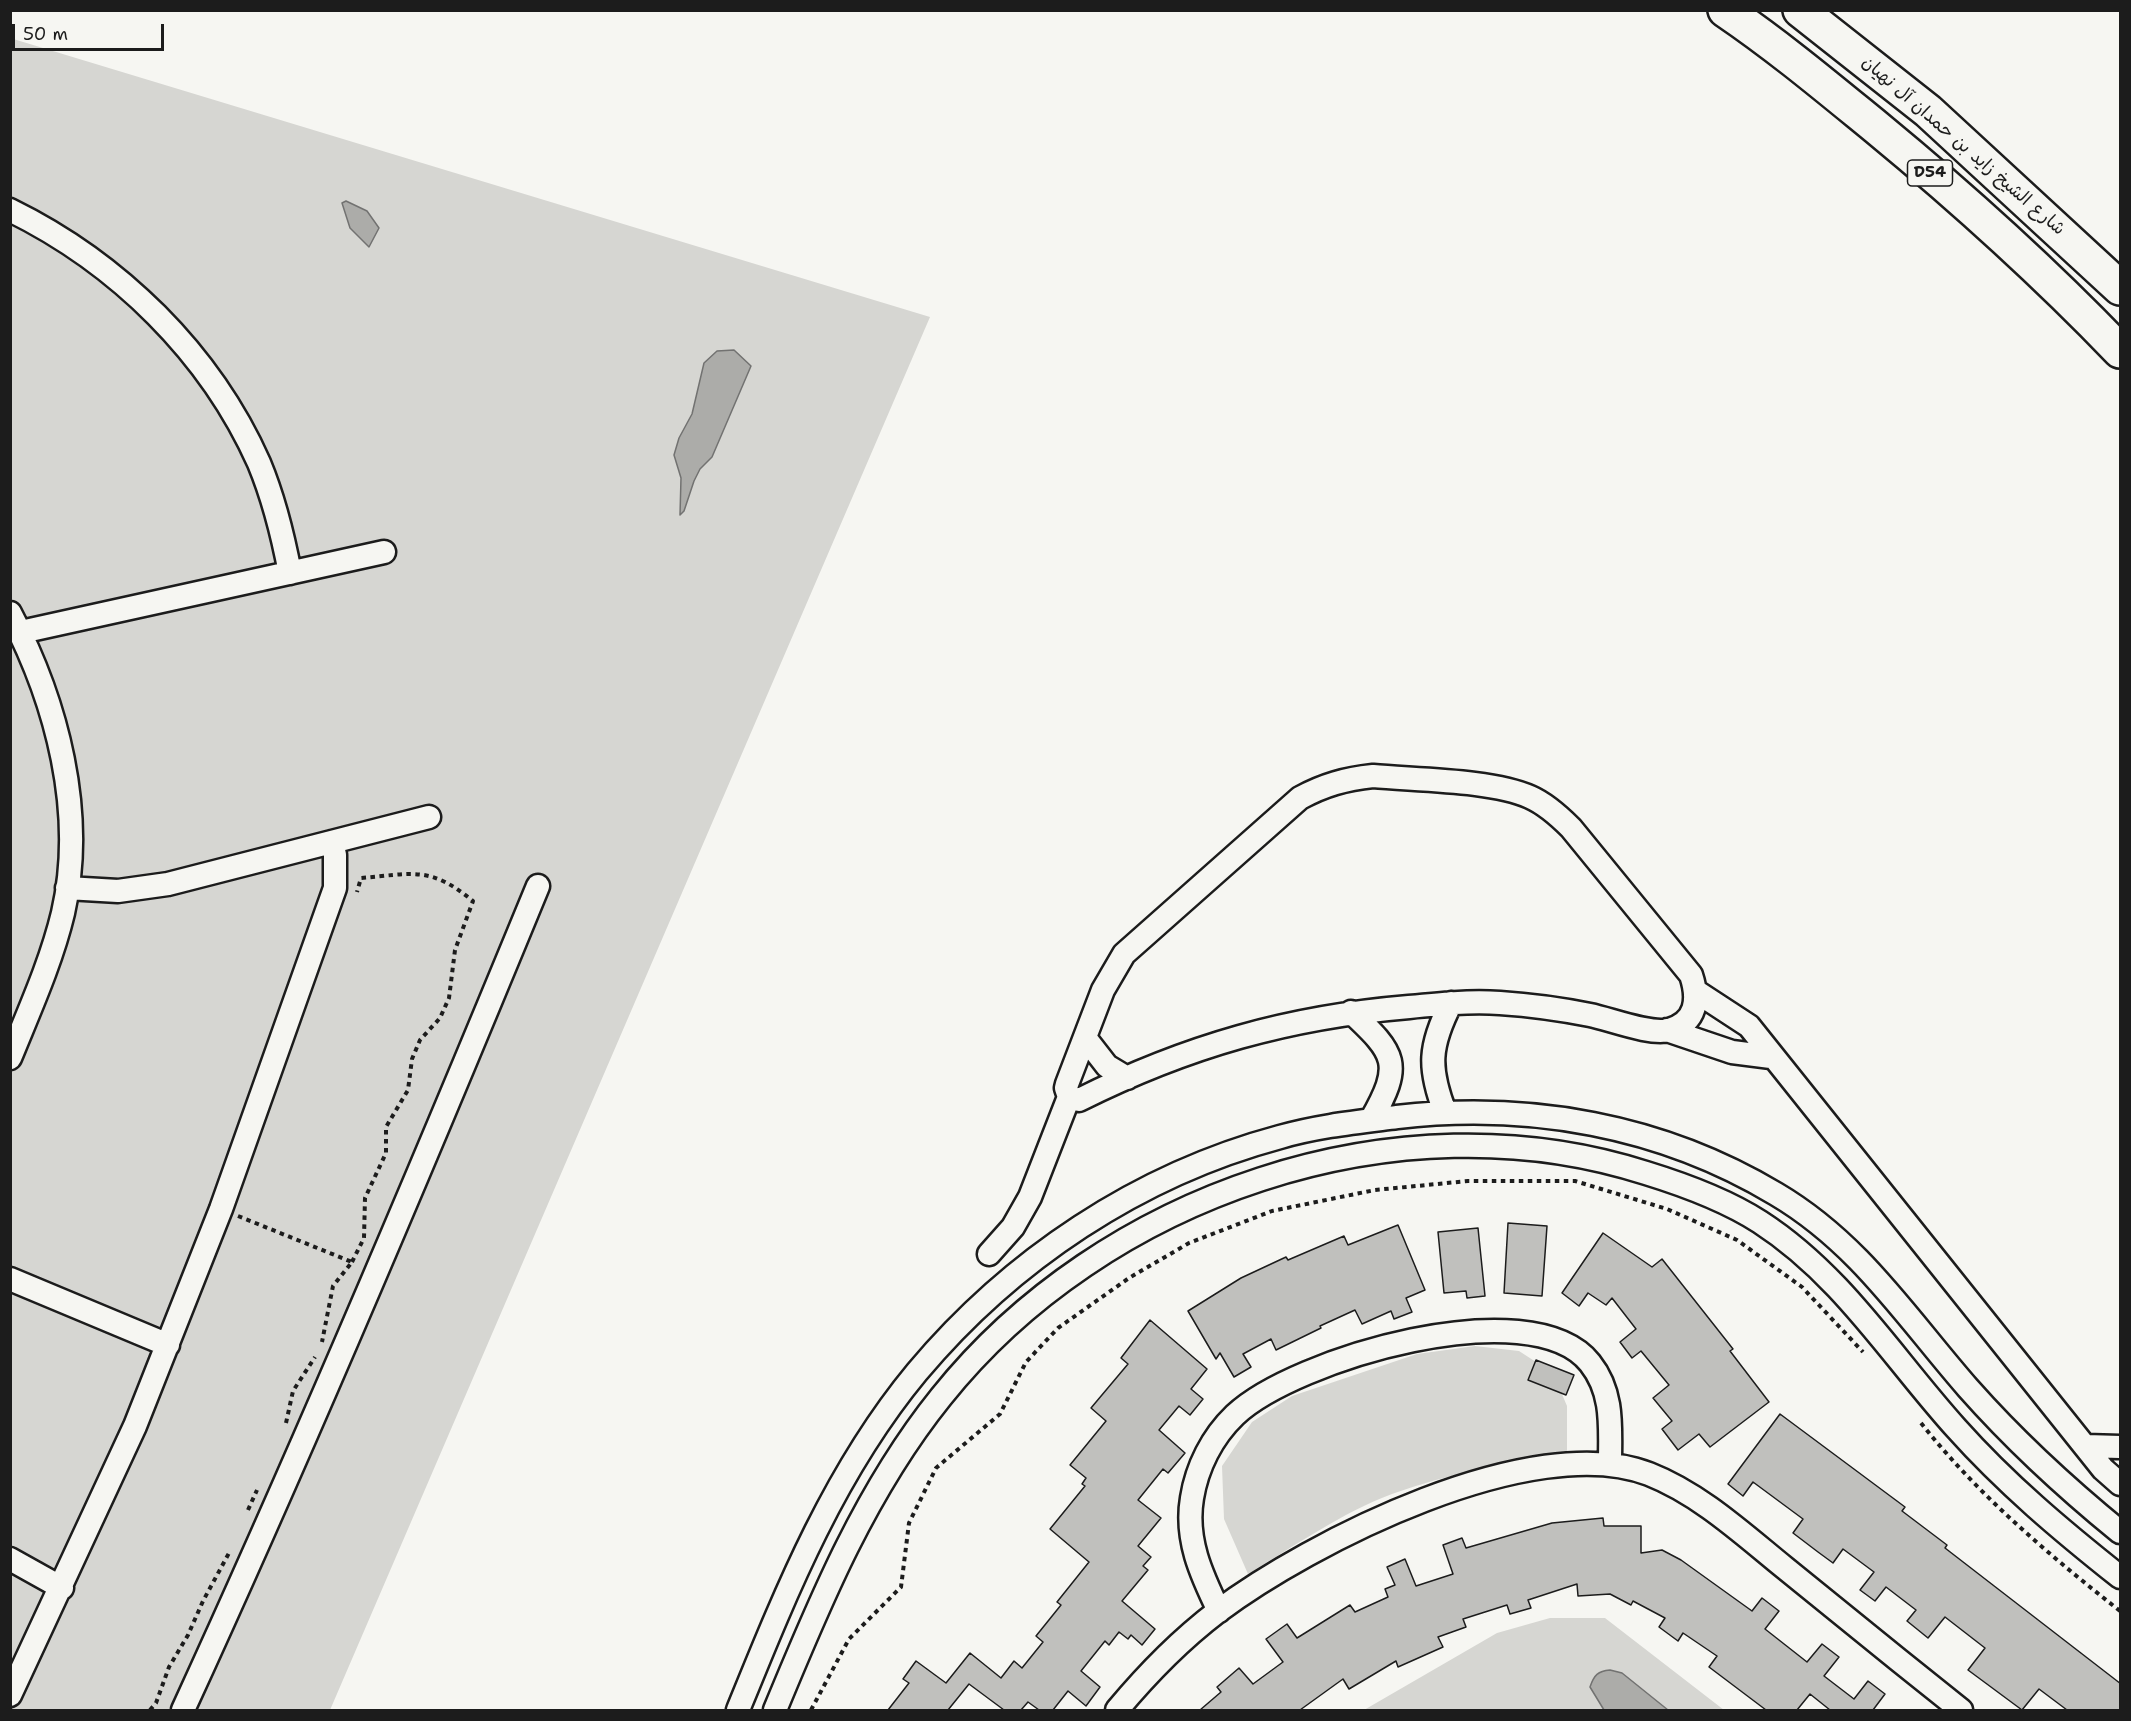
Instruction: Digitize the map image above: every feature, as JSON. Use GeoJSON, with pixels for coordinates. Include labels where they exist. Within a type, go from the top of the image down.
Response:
{"type":"FeatureCollection","features":[{"type":"Feature","properties":{"kind":"highway","name":"D54"},"geometry":{"type":"LineString","coordinates":[[1725,10],[1786,55],[1912,157],[2049,280],[2121,351]]}},
{"type":"Feature","properties":{"kind":"highway","name":"شارع الشيخ زايد بن حمدان آل نهيان"},"geometry":{"type":"LineString","coordinates":[[1800,10],[1928,111],[2121,288]]}},
{"type":"Feature","properties":{"kind":"street"},"geometry":{"type":"LineString","coordinates":[[10,210],[46,229],[107,272],[162,321],[207,374],[239,423],[259,465],[273,500],[290,573]]}},
{"type":"Feature","properties":{"kind":"street"},"geometry":{"type":"LineString","coordinates":[[10,1058],[55,941],[67,888],[69,812],[65,775],[47,701],[16,623],[290,573],[384,552]]}},
{"type":"Feature","properties":{"kind":"street"},"geometry":{"type":"LineString","coordinates":[[989,1254],[1014,1227],[1030,1197],[1069,1097],[1066,1088],[1112,971],[1139,938],[1299,798],[1322,786],[1347,779],[1373,776],[1507,789],[1531,797],[1553,810],[1571,828],[1691,975],[1697,992],[1694,1010],[1683,1024],[1668,1030]]}},
{"type":"Feature","properties":{"kind":"street"},"geometry":{"type":"LineString","coordinates":[[67,888],[93,891],[143,889],[429,817]]}},
{"type":"Feature","properties":{"kind":"street"},"geometry":{"type":"LineString","coordinates":[[10,1695],[62,1588],[135,1426],[221,1209],[332,894],[336,871],[332,842]]}},
{"type":"Feature","properties":{"kind":"street"},"geometry":{"type":"LineString","coordinates":[[183,1710],[267,1527],[404,1213],[538,886]]}},
{"type":"Feature","properties":{"kind":"street"},"geometry":{"type":"LineString","coordinates":[[1697,992],[1749,1026],[1771,1057],[2103,1469],[2121,1484]]}},
{"type":"Feature","properties":{"kind":"street"},"geometry":{"type":"LineString","coordinates":[[1069,1097],[1079,1100],[1127,1078],[1237,1036],[1351,1011],[1451,1003],[1498,1002],[1545,1007],[1650,1029],[1668,1030],[1732,1052],[1771,1057]]}},
{"type":"Feature","properties":{"kind":"street"},"geometry":{"type":"LineString","coordinates":[[1445,1112],[1434,1081],[1432,1065],[1437,1032],[1451,1003]]}},
{"type":"Feature","properties":{"kind":"street"},"geometry":{"type":"LineString","coordinates":[[1351,1011],[1377,1036],[1386,1050],[1391,1065],[1391,1082],[1371,1120]]}},
{"type":"Feature","properties":{"kind":"street"},"geometry":{"type":"LineString","coordinates":[[1086,1039],[1107,1066],[1127,1078]]}},
{"type":"Feature","properties":{"kind":"street"},"geometry":{"type":"LineString","coordinates":[[738,1710],[799,1565],[864,1446],[917,1372],[979,1307],[1049,1248],[1086,1223],[1170,1177],[1229,1153],[1280,1137],[1371,1120],[1445,1112],[1555,1117],[1623,1130],[1707,1158],[1778,1195],[1845,1245],[1875,1274],[1956,1373],[2007,1429],[2085,1503],[2121,1532]]}},
{"type":"Feature","properties":{"kind":"street"},"geometry":{"type":"LineString","coordinates":[[775,1710],[832,1574],[893,1464],[942,1395],[1014,1320],[1097,1257],[1189,1207],[1287,1172],[1390,1152],[1485,1147],[1532,1149],[1579,1156],[1626,1166],[1671,1180],[1715,1198],[1757,1220],[1797,1248],[1832,1280],[1989,1463],[2062,1530],[2121,1577]]}},
{"type":"Feature","properties":{"kind":"street"},"geometry":{"type":"LineString","coordinates":[[10,1280],[168,1345]]}},
{"type":"Feature","properties":{"kind":"street"},"geometry":{"type":"LineString","coordinates":[[1219,1611],[1200,1570],[1193,1547],[1190,1523],[1195,1483],[1207,1452],[1236,1414],[1276,1387],[1330,1364],[1396,1344],[1439,1336],[1505,1331],[1538,1333],[1557,1339],[1575,1349],[1590,1362],[1601,1379],[1608,1398],[1610,1463]]}},
{"type":"Feature","properties":{"kind":"street"},"geometry":{"type":"LineString","coordinates":[[2086,1446],[2121,1446]]}},
{"type":"Feature","properties":{"kind":"street"},"geometry":{"type":"LineString","coordinates":[[1117,1710],[1154,1667],[1219,1611],[1310,1553],[1407,1507],[1468,1486],[1524,1472],[1610,1463],[1650,1474],[1704,1505],[1961,1710]]}},
{"type":"Feature","properties":{"kind":"street"},"geometry":{"type":"LineString","coordinates":[[10,1559],[62,1588]]}},
{"type":"Feature","properties":{"kind":"path"},"geometry":{"type":"LineString","coordinates":[[284,1434],[293,1391],[318,1352],[327,1325],[333,1286],[352,1262],[364,1238],[365,1198],[386,1153],[386,1126],[408,1090],[412,1059],[420,1040],[440,1018],[449,998],[455,950],[472,901],[453,884],[426,873],[361,878],[354,902],[332,894]]}},
{"type":"Feature","properties":{"kind":"path"},"geometry":{"type":"LineString","coordinates":[[811,1710],[849,1639],[901,1587],[909,1523],[936,1468],[1000,1414],[1026,1362],[1050,1336],[1129,1278],[1189,1243],[1272,1211],[1375,1190],[1468,1181],[1575,1181],[1666,1209],[1737,1240],[1802,1287],[1866,1356]]}},
{"type":"Feature","properties":{"kind":"path"},"geometry":{"type":"LineString","coordinates":[[221,1209],[352,1262]]}},
{"type":"Feature","properties":{"kind":"path"},"geometry":{"type":"LineString","coordinates":[[1916,1417],[1950,1460],[2038,1544],[2121,1611]]}},
{"type":"Feature","properties":{"kind":"path"},"geometry":{"type":"LineString","coordinates":[[246,1514],[259,1488]]}},
{"type":"Feature","properties":{"kind":"path"},"geometry":{"type":"LineString","coordinates":[[150,1710],[156,1703],[169,1667],[188,1635],[229,1552]]}},
{"type":"Feature","properties":{"kind":"shaded area"},"geometry":{"type":"Polygon","coordinates":[[[10,38],[930,317],[330,1710],[11,1710],[10,38]]]}},
{"type":"Feature","properties":{"kind":"shaded area"},"geometry":{"type":"Polygon","coordinates":[[[346,201],[367,211],[379,228],[369,247],[350,228],[342,203],[346,201]]]}},
{"type":"Feature","properties":{"kind":"shaded area"},"geometry":{"type":"Polygon","coordinates":[[[734,350],[751,366],[712,457],[700,469],[684,511],[680,515],[681,478],[674,455],[679,438],[692,414],[704,363],[717,351],[734,350]]]}},
{"type":"Feature","properties":{"kind":"shaded area"},"geometry":{"type":"Polygon","coordinates":[[[1475,1346],[1519,1351],[1553,1373],[1567,1406],[1567,1456],[1478,1470],[1435,1480],[1392,1494],[1337,1520],[1248,1574],[1224,1519],[1222,1466],[1252,1422],[1292,1396],[1417,1354],[1475,1346]]]}},
{"type":"Feature","properties":{"kind":"shaded area"},"geometry":{"type":"Polygon","coordinates":[[[1550,1618],[1605,1618],[1724,1710],[1364,1710],[1497,1633],[1550,1618]]]}},
{"type":"Feature","properties":{"kind":"shaded area"},"geometry":{"type":"Polygon","coordinates":[[[1610,1670],[1622,1673],[1668,1710],[1604,1710],[1590,1687],[1597,1674],[1610,1670]]]}},
{"type":"Feature","properties":{"kind":"building"},"geometry":{"type":"Polygon","coordinates":[[[1508,1223],[1547,1226],[1542,1296],[1504,1293],[1508,1223]]]}},
{"type":"Feature","properties":{"kind":"building"},"geometry":{"type":"Polygon","coordinates":[[[1398,1225],[1425,1290],[1406,1298],[1412,1312],[1394,1319],[1391,1311],[1362,1324],[1355,1310],[1276,1350],[1271,1339],[1243,1354],[1251,1367],[1234,1377],[1220,1353],[1216,1359],[1188,1311],[1241,1278],[1286,1257],[1288,1260],[1344,1236],[1348,1245],[1398,1225]]]}},
{"type":"Feature","properties":{"kind":"building"},"geometry":{"type":"Polygon","coordinates":[[[1478,1228],[1485,1296],[1467,1298],[1466,1291],[1444,1293],[1438,1232],[1478,1228]]]}},
{"type":"Feature","properties":{"kind":"building"},"geometry":{"type":"Polygon","coordinates":[[[1603,1233],[1652,1267],[1662,1259],[1733,1349],[1730,1351],[1769,1402],[1710,1447],[1699,1434],[1678,1450],[1662,1429],[1672,1421],[1653,1398],[1669,1385],[1641,1351],[1632,1358],[1620,1342],[1636,1329],[1612,1298],[1606,1305],[1588,1293],[1579,1306],[1562,1293],[1603,1233]]]}},
{"type":"Feature","properties":{"kind":"building"},"geometry":{"type":"Polygon","coordinates":[[[1150,1320],[1207,1369],[1191,1389],[1203,1399],[1190,1415],[1179,1406],[1159,1430],[1185,1453],[1168,1473],[1163,1469],[1138,1500],[1161,1518],[1138,1546],[1151,1557],[1143,1566],[1148,1570],[1122,1601],[1155,1629],[1142,1645],[1131,1635],[1128,1639],[1119,1632],[1109,1645],[1105,1641],[1081,1671],[1100,1687],[1086,1706],[1068,1691],[1053,1710],[1039,1710],[1028,1702],[1021,1710],[1004,1710],[969,1684],[948,1710],[888,1710],[909,1683],[903,1679],[916,1661],[946,1683],[970,1653],[1001,1678],[1014,1661],[1022,1668],[1043,1642],[1036,1636],[1061,1605],[1057,1602],[1089,1562],[1050,1529],[1085,1486],[1082,1484],[1086,1478],[1070,1465],[1106,1421],[1091,1408],[1128,1364],[1121,1358],[1150,1320]]]}},
{"type":"Feature","properties":{"kind":"building"},"geometry":{"type":"Polygon","coordinates":[[[1536,1360],[1574,1375],[1566,1395],[1528,1380],[1536,1360]]]}},
{"type":"Feature","properties":{"kind":"building"},"geometry":{"type":"Polygon","coordinates":[[[1780,1414],[1905,1507],[1902,1511],[1947,1545],[1945,1548],[2121,1684],[2121,1710],[2067,1710],[2039,1689],[2022,1710],[1968,1670],[1985,1648],[1945,1617],[1928,1638],[1907,1621],[1916,1610],[1886,1587],[1875,1601],[1860,1590],[1874,1572],[1843,1549],[1833,1563],[1818,1552],[1793,1533],[1803,1519],[1753,1482],[1743,1496],[1728,1484],[1780,1414]]]}},
{"type":"Feature","properties":{"kind":"building"},"geometry":{"type":"Polygon","coordinates":[[[1603,1518],[1604,1526],[1641,1526],[1641,1553],[1662,1550],[1681,1560],[1752,1611],[1762,1598],[1779,1611],[1765,1629],[1807,1662],[1822,1644],[1839,1657],[1824,1676],[1854,1699],[1868,1681],[1885,1694],[1873,1710],[1830,1710],[1810,1694],[1797,1710],[1766,1710],[1709,1667],[1717,1656],[1683,1633],[1678,1641],[1659,1627],[1665,1618],[1633,1601],[1631,1605],[1610,1594],[1578,1596],[1577,1584],[1528,1600],[1531,1608],[1510,1614],[1507,1605],[1463,1619],[1466,1627],[1438,1637],[1443,1647],[1398,1667],[1396,1661],[1349,1689],[1343,1679],[1300,1710],[1200,1710],[1221,1692],[1217,1687],[1239,1668],[1253,1684],[1283,1662],[1266,1639],[1287,1624],[1297,1638],[1350,1605],[1355,1612],[1388,1597],[1385,1589],[1395,1585],[1387,1567],[1405,1559],[1416,1586],[1453,1574],[1443,1545],[1462,1538],[1466,1548],[1552,1523],[1603,1518]]]}}]}
